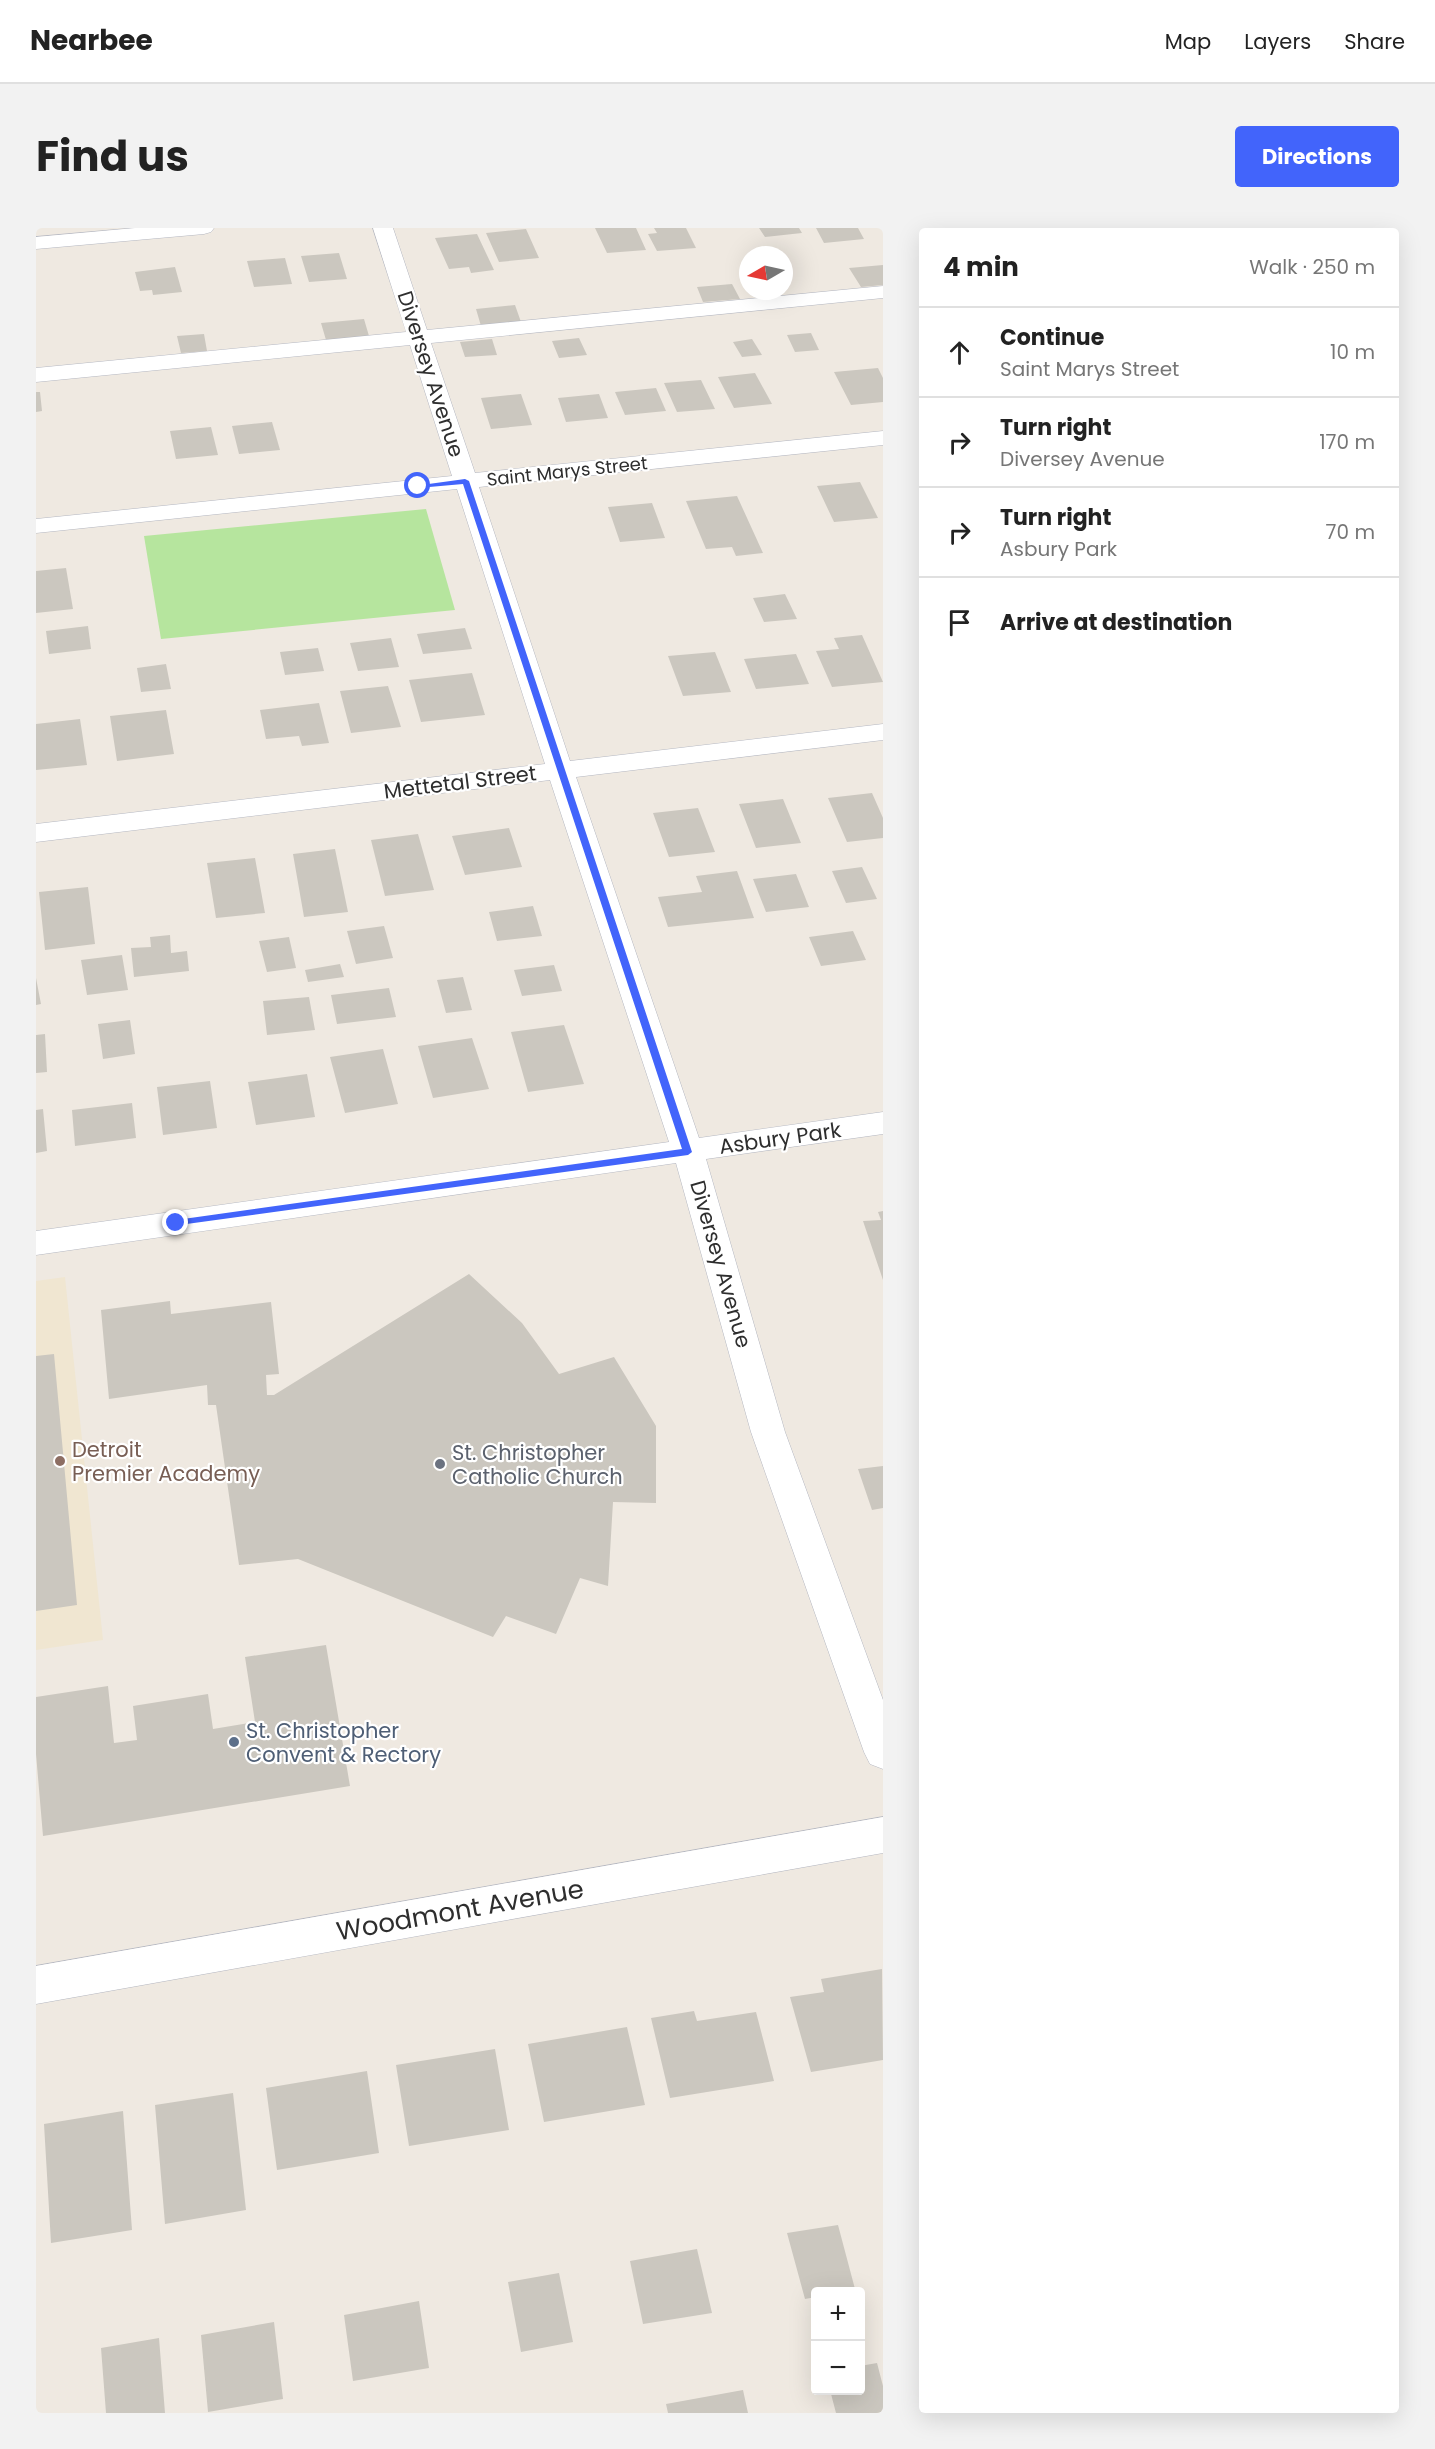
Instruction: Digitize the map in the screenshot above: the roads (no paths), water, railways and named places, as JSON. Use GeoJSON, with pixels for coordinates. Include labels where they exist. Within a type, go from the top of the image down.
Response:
{"type":"FeatureCollection","features":[{"type":"Feature","properties":{"kind":"street"},"geometry":{"type":"LineString","coordinates":[[36,243],[204,228]]}},
{"type":"Feature","properties":{"kind":"street","name":"Diversey Avenue"},"geometry":{"type":"LineString","coordinates":[[383,228],[560,770],[688,1152],[768,1432],[883,1752]]}},
{"type":"Feature","properties":{"kind":"street"},"geometry":{"type":"LineString","coordinates":[[36,375],[883,292]]}},
{"type":"Feature","properties":{"kind":"street","name":"Saint Marys Street"},"geometry":{"type":"LineString","coordinates":[[36,526],[883,438]]}},
{"type":"Feature","properties":{"kind":"street","name":"Mettetal Street"},"geometry":{"type":"LineString","coordinates":[[36,833],[883,732]]}},
{"type":"Feature","properties":{"kind":"street","name":"Asbury Park"},"geometry":{"type":"LineString","coordinates":[[36,1243],[883,1123]]}},
{"type":"Feature","properties":{"kind":"street","name":"Woodmont Avenue"},"geometry":{"type":"LineString","coordinates":[[36,1985],[883,1835]]}},
{"type":"Feature","properties":{"kind":"place","name":"Detroit Premier Academy"},"geometry":{"type":"Point","coordinates":[60,1461]}},
{"type":"Feature","properties":{"kind":"place","name":"St. Christopher Catholic Church"},"geometry":{"type":"Point","coordinates":[440,1464]}},
{"type":"Feature","properties":{"kind":"place","name":"St. Christopher Convent & Rectory"},"geometry":{"type":"Point","coordinates":[234,1742]}}]}
